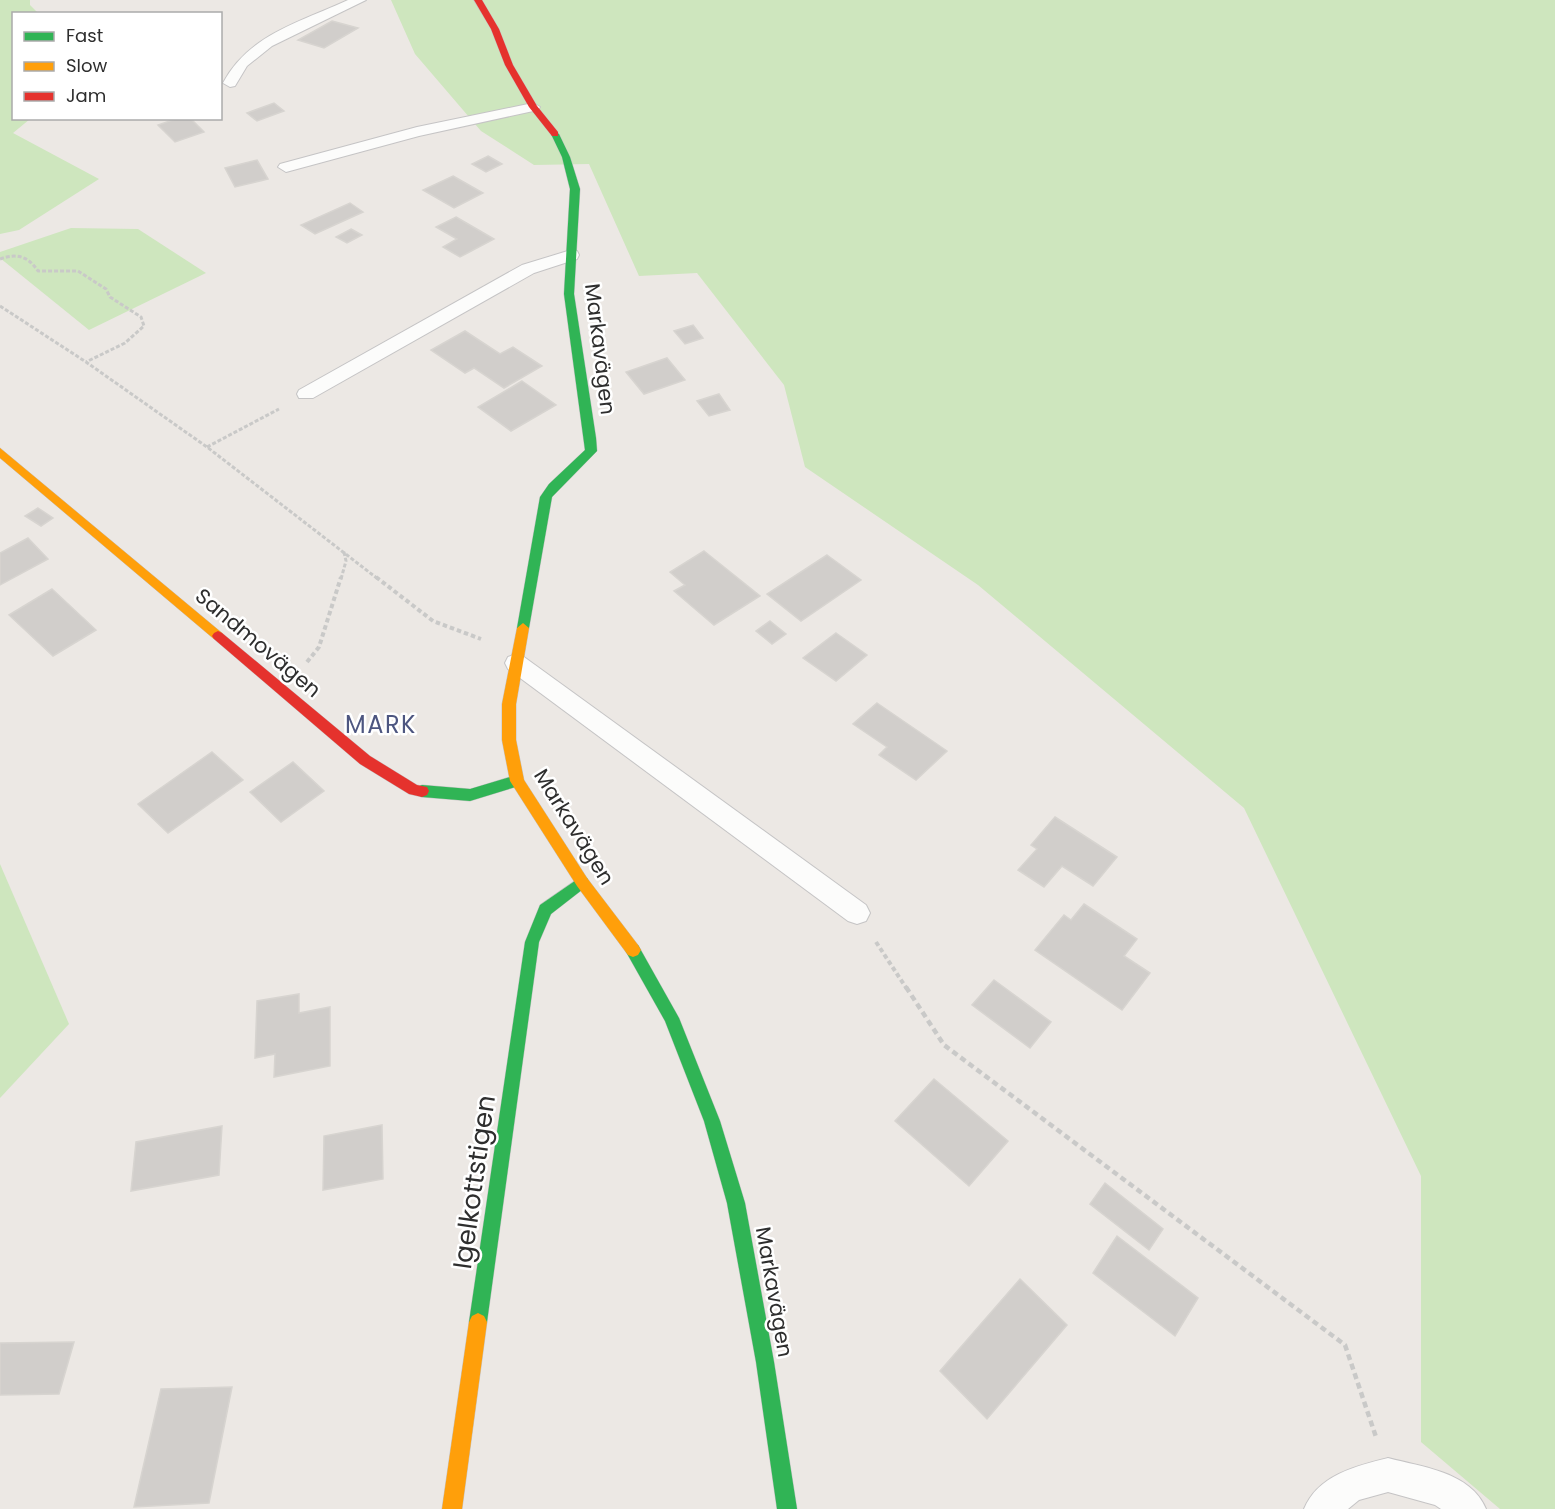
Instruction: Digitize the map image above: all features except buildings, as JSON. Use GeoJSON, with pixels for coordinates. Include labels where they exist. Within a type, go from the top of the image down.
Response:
{"type":"FeatureCollection","features":[{"type":"Feature","properties":{"kind":"street","name":"Markavägen"},"geometry":{"type":"LineString","coordinates":[[478,0],[495,29],[509,65],[533,106],[554,132],[566,157],[575,189],[569,294],[591,438],[591,451],[553,487],[546,497],[509,704],[509,740],[518,781],[582,882],[633,950],[671,1018],[712,1120],[736,1203],[765,1362],[787,1509]]}},
{"type":"Feature","properties":{"kind":"street","name":"Sandmovägen"},"geometry":{"type":"LineString","coordinates":[[0,452],[365,760],[414,790],[470,795],[518,781]]}},
{"type":"Feature","properties":{"kind":"street","name":"Igelkottstigen"},"geometry":{"type":"LineString","coordinates":[[452,1509],[532,942],[545,910],[582,882]]}},
{"type":"Feature","properties":{"kind":"lane"},"geometry":{"type":"LineString","coordinates":[[230,83],[241,64],[254,53],[288,33],[359,0]]}},
{"type":"Feature","properties":{"kind":"lane"},"geometry":{"type":"LineString","coordinates":[[286,167],[455,123],[533,106]]}},
{"type":"Feature","properties":{"kind":"lane"},"geometry":{"type":"LineString","coordinates":[[306,394],[528,270],[571,255]]}},
{"type":"Feature","properties":{"kind":"lane"},"geometry":{"type":"LineString","coordinates":[[516,663],[857,914]]}},
{"type":"Feature","properties":{"kind":"lane"},"geometry":{"type":"LineString","coordinates":[[1321,1509],[1350,1485],[1388,1475],[1444,1490],[1469,1509]]}},
{"type":"Feature","properties":{"kind":"path"},"geometry":{"type":"LineString","coordinates":[[0,259],[10,255],[22,255],[32,260],[38,271],[78,271],[106,290],[110,297],[141,317],[144,326],[138,334],[120,346],[86,362]]}},
{"type":"Feature","properties":{"kind":"path"},"geometry":{"type":"LineString","coordinates":[[0,306],[86,362],[207,447],[433,621],[476,636],[516,663]]}},
{"type":"Feature","properties":{"kind":"path"},"geometry":{"type":"LineString","coordinates":[[207,447],[306,394]]}},
{"type":"Feature","properties":{"kind":"path"},"geometry":{"type":"LineString","coordinates":[[277,687],[311,658],[319,647],[344,569],[346,561],[344,552]]}},
{"type":"Feature","properties":{"kind":"path"},"geometry":{"type":"LineString","coordinates":[[857,914],[944,1045],[1345,1345],[1388,1475]]}},
{"type":"Feature","properties":{"kind":"green space"},"geometry":{"type":"Polygon","coordinates":[[[0,0],[30,0],[30,5],[37,12],[12,12],[12,120],[29,120],[13,133],[99,179],[19,230],[0,234],[0,0]]]}},
{"type":"Feature","properties":{"kind":"green space"},"geometry":{"type":"Polygon","coordinates":[[[391,0],[1555,0],[1555,1509],[1500,1509],[1421,1442],[1421,1176],[1244,808],[978,585],[805,467],[784,385],[697,273],[639,276],[589,164],[534,165],[481,131],[415,54],[391,0]]]}},
{"type":"Feature","properties":{"kind":"green space"},"geometry":{"type":"Polygon","coordinates":[[[71,228],[138,229],[206,273],[89,330],[0,258],[0,252],[71,228]]]}},
{"type":"Feature","properties":{"kind":"green space"},"geometry":{"type":"Polygon","coordinates":[[[0,864],[69,1024],[0,1098],[0,864]]]}},
{"type":"Feature","properties":{"kind":"traffic: fast"},"geometry":{"type":"LineString","coordinates":[[523,628],[546,497],[553,487],[591,451],[591,438],[569,294],[575,189],[566,157],[555,134]]}},
{"type":"Feature","properties":{"kind":"traffic: fast"},"geometry":{"type":"LineString","coordinates":[[422,791],[470,795],[517,781]]}},
{"type":"Feature","properties":{"kind":"traffic: fast"},"geometry":{"type":"LineString","coordinates":[[478,1322],[532,942],[545,910],[582,882]]}},
{"type":"Feature","properties":{"kind":"traffic: fast"},"geometry":{"type":"LineString","coordinates":[[633,950],[671,1018],[712,1121],[736,1203],[765,1362],[787,1509]]}},
{"type":"Feature","properties":{"kind":"traffic: slow"},"geometry":{"type":"LineString","coordinates":[[0,452],[218,636]]}},
{"type":"Feature","properties":{"kind":"traffic: slow"},"geometry":{"type":"LineString","coordinates":[[523,628],[509,704],[509,740],[517,781],[582,882],[633,950]]}},
{"type":"Feature","properties":{"kind":"traffic: slow"},"geometry":{"type":"LineString","coordinates":[[452,1509],[478,1322]]}},
{"type":"Feature","properties":{"kind":"traffic: jam"},"geometry":{"type":"LineString","coordinates":[[478,0],[495,29],[509,65],[533,107],[555,134]]}},
{"type":"Feature","properties":{"kind":"traffic: jam"},"geometry":{"type":"LineString","coordinates":[[218,636],[365,760],[414,790],[422,791]]}},
{"type":"Feature","properties":{"kind":"district","name":"MARK"},"geometry":{"type":"Point","coordinates":[381,725]}}]}
